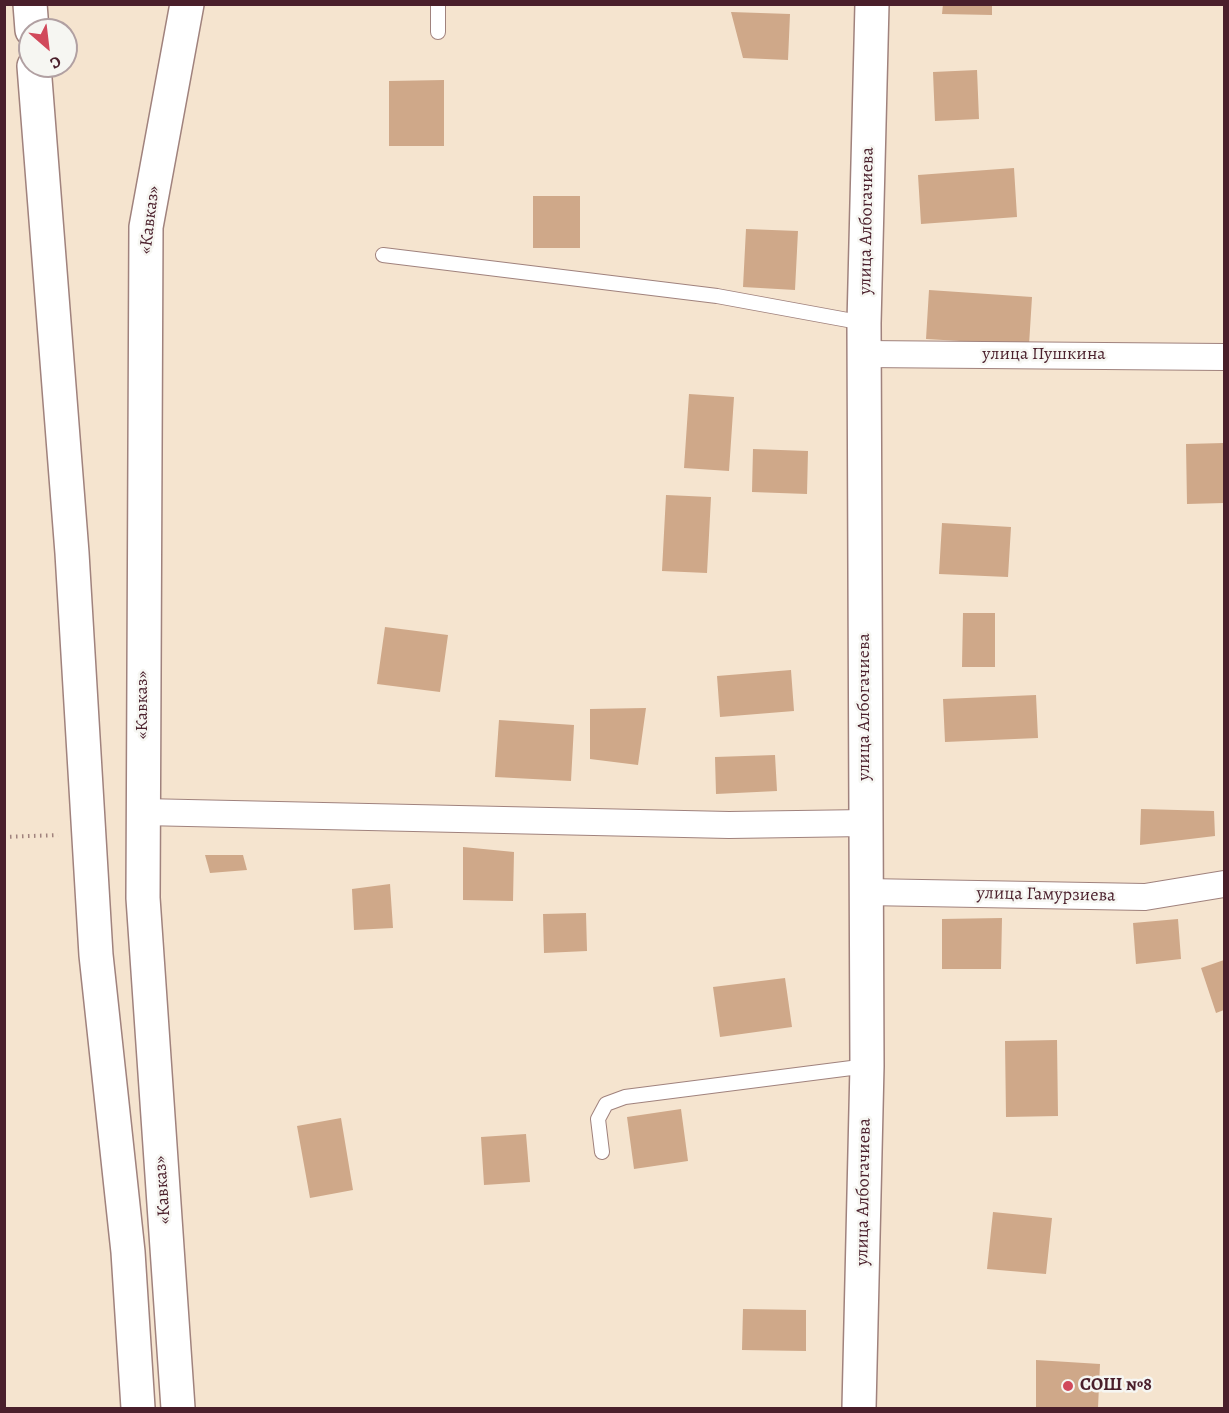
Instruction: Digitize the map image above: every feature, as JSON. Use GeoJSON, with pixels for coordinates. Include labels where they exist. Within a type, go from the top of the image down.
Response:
{"type":"FeatureCollection","features":[{"type":"Feature","properties":{"kind":"main road","name":"«Кавказ»"},"geometry":{"type":"LineString","coordinates":[[178,1408],[143,898],[146,226],[188,4]]}},
{"type":"Feature","properties":{"kind":"main road","name":"улица Албогачиева"},"geometry":{"type":"LineString","coordinates":[[858,1408],[867,1066],[864,339],[872,4]]}},
{"type":"Feature","properties":{"kind":"main road"},"geometry":{"type":"LineString","coordinates":[[35,78],[72,553],[96,955],[128,1252],[138,1408]]}},
{"type":"Feature","properties":{"kind":"street","name":"улица Пушкина"},"geometry":{"type":"LineString","coordinates":[[864,339],[1224,357]]}},
{"type":"Feature","properties":{"kind":"street"},"geometry":{"type":"LineString","coordinates":[[143,812],[729,825],[866,823]]}},
{"type":"Feature","properties":{"kind":"street","name":"улица Гамурзиева"},"geometry":{"type":"LineString","coordinates":[[866,892],[1145,897],[1224,884]]}},
{"type":"Feature","properties":{"kind":"lane"},"geometry":{"type":"LineString","coordinates":[[438,4],[438,32]]}},
{"type":"Feature","properties":{"kind":"lane"},"geometry":{"type":"LineString","coordinates":[[383,255],[717,296],[864,339]]}},
{"type":"Feature","properties":{"kind":"lane"},"geometry":{"type":"LineString","coordinates":[[602,1152],[598,1119],[606,1104],[625,1097],[867,1066]]}},
{"type":"Feature","properties":{"kind":"path"},"geometry":{"type":"LineString","coordinates":[[4,837],[89,834]]}},
{"type":"Feature","properties":{"kind":"building"},"geometry":{"type":"Polygon","coordinates":[[[943,4],[992,4],[992,15],[942,14],[943,4]]]}},
{"type":"Feature","properties":{"kind":"building"},"geometry":{"type":"Polygon","coordinates":[[[731,12],[790,14],[788,60],[743,58],[731,12]]]}},
{"type":"Feature","properties":{"kind":"building"},"geometry":{"type":"Polygon","coordinates":[[[977,70],[979,119],[935,121],[933,72],[977,70]]]}},
{"type":"Feature","properties":{"kind":"building"},"geometry":{"type":"Polygon","coordinates":[[[444,80],[444,146],[389,146],[389,81],[444,80]]]}},
{"type":"Feature","properties":{"kind":"building"},"geometry":{"type":"Polygon","coordinates":[[[1014,168],[1017,217],[921,224],[918,175],[1014,168]]]}},
{"type":"Feature","properties":{"kind":"building"},"geometry":{"type":"Polygon","coordinates":[[[533,196],[580,196],[580,248],[533,248],[533,196]]]}},
{"type":"Feature","properties":{"kind":"building"},"geometry":{"type":"Polygon","coordinates":[[[746,229],[798,231],[795,290],[743,287],[746,229]]]}},
{"type":"Feature","properties":{"kind":"building"},"geometry":{"type":"Polygon","coordinates":[[[929,290],[1032,297],[1029,345],[926,339],[929,290]]]}},
{"type":"Feature","properties":{"kind":"building"},"geometry":{"type":"Polygon","coordinates":[[[689,394],[734,397],[729,471],[684,468],[689,394]]]}},
{"type":"Feature","properties":{"kind":"building"},"geometry":{"type":"Polygon","coordinates":[[[1224,443],[1224,503],[1187,504],[1186,444],[1224,443]]]}},
{"type":"Feature","properties":{"kind":"building"},"geometry":{"type":"Polygon","coordinates":[[[753,449],[808,451],[807,494],[752,492],[753,449]]]}},
{"type":"Feature","properties":{"kind":"building"},"geometry":{"type":"Polygon","coordinates":[[[666,495],[711,497],[707,573],[662,571],[666,495]]]}},
{"type":"Feature","properties":{"kind":"building"},"geometry":{"type":"Polygon","coordinates":[[[942,523],[1011,527],[1008,577],[939,574],[942,523]]]}},
{"type":"Feature","properties":{"kind":"building"},"geometry":{"type":"Polygon","coordinates":[[[963,613],[995,613],[995,667],[962,667],[963,613]]]}},
{"type":"Feature","properties":{"kind":"building"},"geometry":{"type":"Polygon","coordinates":[[[385,627],[448,635],[440,692],[377,684],[385,627]]]}},
{"type":"Feature","properties":{"kind":"building"},"geometry":{"type":"Polygon","coordinates":[[[791,670],[794,711],[720,717],[717,676],[791,670]]]}},
{"type":"Feature","properties":{"kind":"building"},"geometry":{"type":"Polygon","coordinates":[[[1036,695],[1038,738],[945,742],[943,699],[1036,695]]]}},
{"type":"Feature","properties":{"kind":"building"},"geometry":{"type":"Polygon","coordinates":[[[646,708],[638,765],[590,759],[590,709],[646,708]]]}},
{"type":"Feature","properties":{"kind":"building"},"geometry":{"type":"Polygon","coordinates":[[[499,720],[574,725],[571,781],[495,777],[499,720]]]}},
{"type":"Feature","properties":{"kind":"building"},"geometry":{"type":"Polygon","coordinates":[[[775,755],[777,791],[716,794],[715,757],[775,755]]]}},
{"type":"Feature","properties":{"kind":"building"},"geometry":{"type":"Polygon","coordinates":[[[1141,809],[1214,811],[1215,836],[1140,845],[1141,809]]]}},
{"type":"Feature","properties":{"kind":"building"},"geometry":{"type":"Polygon","coordinates":[[[463,847],[514,852],[513,901],[463,900],[463,847]]]}},
{"type":"Feature","properties":{"kind":"building"},"geometry":{"type":"Polygon","coordinates":[[[205,855],[243,855],[247,870],[210,873],[205,855]]]}},
{"type":"Feature","properties":{"kind":"building"},"geometry":{"type":"Polygon","coordinates":[[[390,884],[393,928],[354,930],[352,889],[390,884]]]}},
{"type":"Feature","properties":{"kind":"building"},"geometry":{"type":"Polygon","coordinates":[[[586,913],[587,951],[544,953],[543,914],[586,913]]]}},
{"type":"Feature","properties":{"kind":"building"},"geometry":{"type":"Polygon","coordinates":[[[1002,918],[1001,969],[942,969],[942,919],[1002,918]]]}},
{"type":"Feature","properties":{"kind":"building"},"geometry":{"type":"Polygon","coordinates":[[[1178,919],[1181,959],[1136,964],[1133,923],[1178,919]]]}},
{"type":"Feature","properties":{"kind":"building"},"geometry":{"type":"Polygon","coordinates":[[[1224,960],[1224,1010],[1216,1013],[1201,968],[1224,960]]]}},
{"type":"Feature","properties":{"kind":"building"},"geometry":{"type":"Polygon","coordinates":[[[785,978],[792,1027],[720,1037],[713,987],[785,978]]]}},
{"type":"Feature","properties":{"kind":"building"},"geometry":{"type":"Polygon","coordinates":[[[1057,1040],[1058,1116],[1006,1117],[1005,1041],[1057,1040]]]}},
{"type":"Feature","properties":{"kind":"building"},"geometry":{"type":"Polygon","coordinates":[[[681,1109],[688,1161],[634,1169],[627,1117],[681,1109]]]}},
{"type":"Feature","properties":{"kind":"building"},"geometry":{"type":"Polygon","coordinates":[[[341,1118],[353,1190],[310,1198],[297,1126],[341,1118]]]}},
{"type":"Feature","properties":{"kind":"building"},"geometry":{"type":"Polygon","coordinates":[[[526,1134],[530,1182],[484,1185],[481,1137],[526,1134]]]}},
{"type":"Feature","properties":{"kind":"building"},"geometry":{"type":"Polygon","coordinates":[[[993,1212],[1052,1218],[1046,1274],[987,1269],[993,1212]]]}},
{"type":"Feature","properties":{"kind":"building"},"geometry":{"type":"Polygon","coordinates":[[[743,1309],[806,1310],[806,1351],[742,1350],[743,1309]]]}},
{"type":"Feature","properties":{"kind":"building","name":"СОШ №8"},"geometry":{"type":"Polygon","coordinates":[[[1036,1360],[1100,1364],[1098,1408],[1036,1408],[1036,1360]]]}},
{"type":"Feature","properties":{"kind":"place","name":"СОШ №8"},"geometry":{"type":"Point","coordinates":[1068,1386]}}]}
